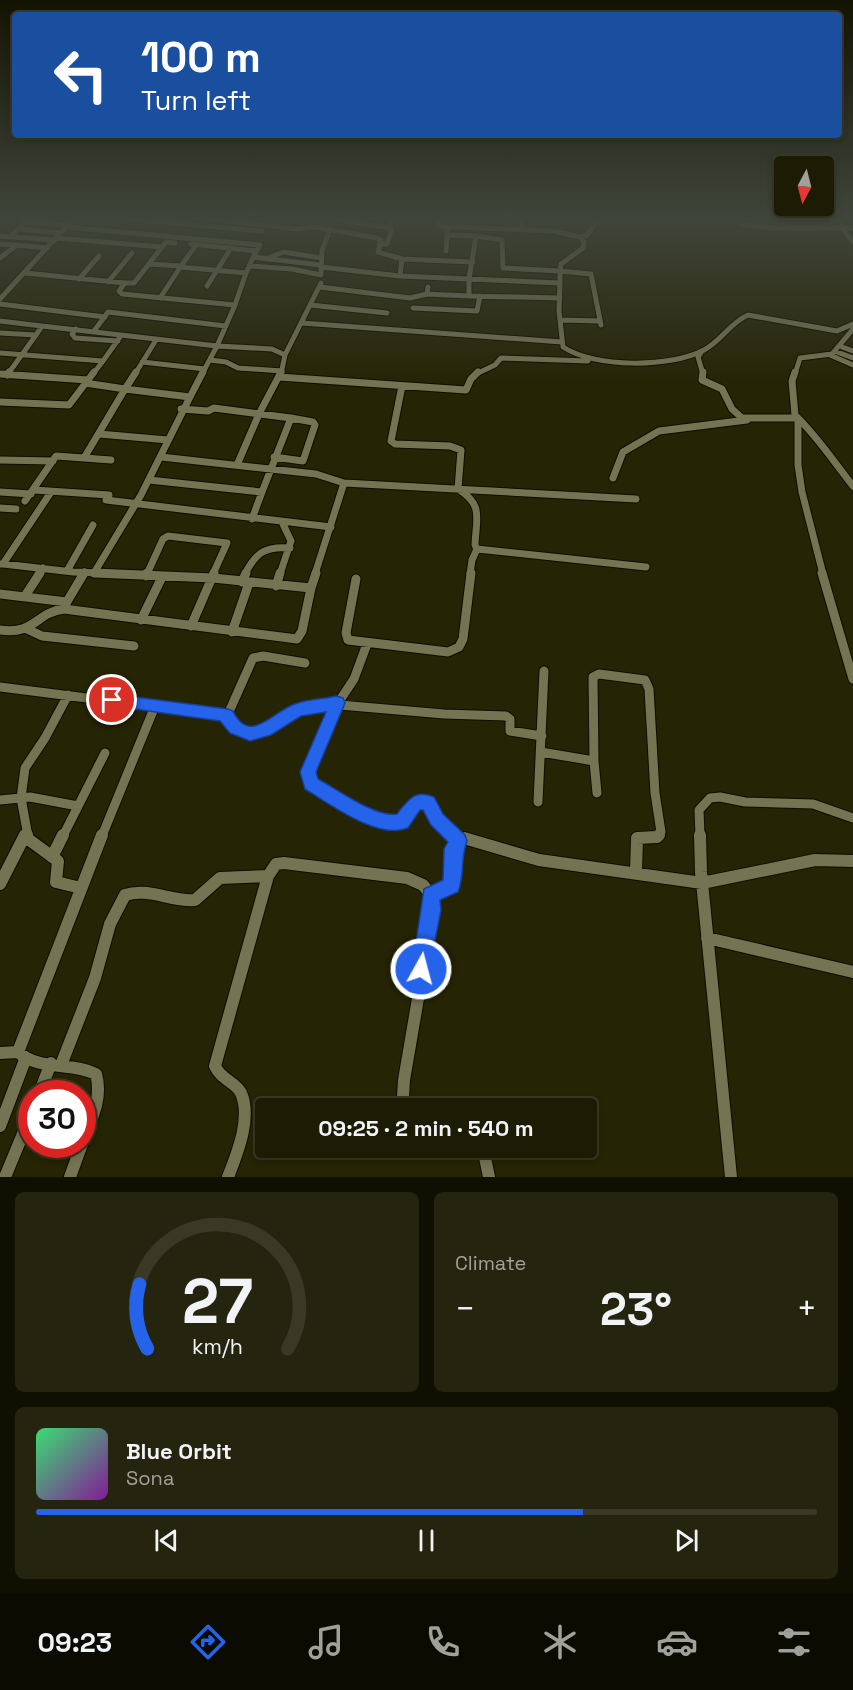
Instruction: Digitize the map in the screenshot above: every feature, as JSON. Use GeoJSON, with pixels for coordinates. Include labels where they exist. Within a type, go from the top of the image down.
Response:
{"type":"FeatureCollection","features":[{"type":"Feature","properties":{"kind":"street"},"geometry":{"type":"LineString","coordinates":[[1,297],[24,274]]}},
{"type":"Feature","properties":{"kind":"street"},"geometry":{"type":"LineString","coordinates":[[33,274],[134,283],[141,274]]}},
{"type":"Feature","properties":{"kind":"street"},"geometry":{"type":"LineString","coordinates":[[79,279],[83,274]]}},
{"type":"Feature","properties":{"kind":"street"},"geometry":{"type":"LineString","coordinates":[[108,282],[115,274]]}},
{"type":"Feature","properties":{"kind":"street"},"geometry":{"type":"LineString","coordinates":[[160,298],[176,274]]}},
{"type":"Feature","properties":{"kind":"street"},"geometry":{"type":"LineString","coordinates":[[207,286],[215,274]]}},
{"type":"Feature","properties":{"kind":"street"},"geometry":{"type":"LineString","coordinates":[[0,630],[20,632],[27,629],[45,613],[65,605],[89,573],[149,480],[181,409],[190,397],[217,346],[246,274]]}},
{"type":"Feature","properties":{"kind":"street"},"geometry":{"type":"LineString","coordinates":[[237,465],[259,414],[280,374],[285,355],[320,287],[321,275],[316,274]]}},
{"type":"Feature","properties":{"kind":"street"},"geometry":{"type":"LineString","coordinates":[[384,274],[560,282]]}},
{"type":"Feature","properties":{"kind":"street"},"geometry":{"type":"LineString","coordinates":[[469,296],[470,274]]}},
{"type":"Feature","properties":{"kind":"street"},"geometry":{"type":"LineString","coordinates":[[507,280],[508,274]]}},
{"type":"Feature","properties":{"kind":"street"},"geometry":{"type":"LineString","coordinates":[[560,274],[560,320],[564,349],[581,358],[597,360]]}},
{"type":"Feature","properties":{"kind":"street"},"geometry":{"type":"LineString","coordinates":[[560,320],[601,323],[590,274]]}},
{"type":"Feature","properties":{"kind":"street"},"geometry":{"type":"LineString","coordinates":[[125,283],[118,291],[122,294],[235,305]]}},
{"type":"Feature","properties":{"kind":"street"},"geometry":{"type":"LineString","coordinates":[[320,287],[410,298],[427,290],[469,296],[560,298]]}},
{"type":"Feature","properties":{"kind":"street"},"geometry":{"type":"LineString","coordinates":[[413,308],[477,311],[480,296]]}},
{"type":"Feature","properties":{"kind":"street"},"geometry":{"type":"LineString","coordinates":[[0,304],[105,316]]}},
{"type":"Feature","properties":{"kind":"street"},"geometry":{"type":"LineString","coordinates":[[310,305],[387,313]]}},
{"type":"Feature","properties":{"kind":"street"},"geometry":{"type":"LineString","coordinates":[[94,331],[108,312],[226,326]]}},
{"type":"Feature","properties":{"kind":"street"},"geometry":{"type":"LineString","coordinates":[[210,360],[226,362],[238,368],[280,374],[466,390],[475,375],[495,365],[501,358],[548,358],[576,362],[657,360],[702,351],[721,339],[726,330],[746,315],[837,331],[853,324]]}},
{"type":"Feature","properties":{"kind":"street"},"geometry":{"type":"LineString","coordinates":[[0,321],[94,331],[120,338]]}},
{"type":"Feature","properties":{"kind":"street"},"geometry":{"type":"LineString","coordinates":[[302,322],[562,342]]}},
{"type":"Feature","properties":{"kind":"street"},"geometry":{"type":"LineString","coordinates":[[3,375],[42,326]]}},
{"type":"Feature","properties":{"kind":"street"},"geometry":{"type":"LineString","coordinates":[[76,329],[72,334],[75,338],[156,339],[272,349],[285,355]]}},
{"type":"Feature","properties":{"kind":"street"},"geometry":{"type":"LineString","coordinates":[[0,333],[36,335]]}},
{"type":"Feature","properties":{"kind":"street"},"geometry":{"type":"LineString","coordinates":[[852,334],[839,349],[830,355],[799,359],[792,381],[795,396],[794,412],[813,432],[826,453],[853,486]]}},
{"type":"Feature","properties":{"kind":"street"},"geometry":{"type":"LineString","coordinates":[[0,402],[69,405],[120,338]]}},
{"type":"Feature","properties":{"kind":"street"},"geometry":{"type":"LineString","coordinates":[[84,458],[156,339]]}},
{"type":"Feature","properties":{"kind":"street"},"geometry":{"type":"LineString","coordinates":[[839,349],[853,351]]}},
{"type":"Feature","properties":{"kind":"street"},"geometry":{"type":"LineString","coordinates":[[839,349],[853,358]]}},
{"type":"Feature","properties":{"kind":"street"},"geometry":{"type":"LineString","coordinates":[[702,351],[698,357],[703,370],[702,380],[722,389],[738,416],[747,420]]}},
{"type":"Feature","properties":{"kind":"street"},"geometry":{"type":"LineString","coordinates":[[0,353],[103,361]]}},
{"type":"Feature","properties":{"kind":"street"},"geometry":{"type":"LineString","coordinates":[[830,355],[853,364]]}},
{"type":"Feature","properties":{"kind":"street"},"geometry":{"type":"LineString","coordinates":[[142,362],[205,369]]}},
{"type":"Feature","properties":{"kind":"street"},"geometry":{"type":"LineString","coordinates":[[3,375],[86,382],[190,397]]}},
{"type":"Feature","properties":{"kind":"street"},"geometry":{"type":"LineString","coordinates":[[402,386],[391,441],[395,444],[450,446],[461,450],[458,489]]}},
{"type":"Feature","properties":{"kind":"street"},"geometry":{"type":"LineString","coordinates":[[181,409],[208,411],[214,408],[313,422],[315,425],[303,461],[274,457]]}},
{"type":"Feature","properties":{"kind":"street"},"geometry":{"type":"LineString","coordinates":[[252,519],[274,457],[291,418]]}},
{"type":"Feature","properties":{"kind":"street"},"geometry":{"type":"LineString","coordinates":[[613,478],[622,452],[659,431],[702,424],[798,418]]}},
{"type":"Feature","properties":{"kind":"street"},"geometry":{"type":"LineString","coordinates":[[798,418],[798,465],[802,492],[829,600],[853,679]]}},
{"type":"Feature","properties":{"kind":"street"},"geometry":{"type":"LineString","coordinates":[[99,434],[168,440]]}},
{"type":"Feature","properties":{"kind":"street"},"geometry":{"type":"LineString","coordinates":[[30,495],[56,456],[111,460]]}},
{"type":"Feature","properties":{"kind":"street"},"geometry":{"type":"LineString","coordinates":[[161,457],[316,474],[344,483],[636,499]]}},
{"type":"Feature","properties":{"kind":"street"},"geometry":{"type":"LineString","coordinates":[[0,460],[53,461]]}},
{"type":"Feature","properties":{"kind":"street"},"geometry":{"type":"LineString","coordinates":[[149,480],[262,492]]}},
{"type":"Feature","properties":{"kind":"street"},"geometry":{"type":"LineString","coordinates":[[0,594],[25,596],[141,620],[297,639],[302,631],[311,588],[344,483]]}},
{"type":"Feature","properties":{"kind":"street"},"geometry":{"type":"LineString","coordinates":[[356,579],[345,636],[348,640],[439,652],[448,652],[459,647],[464,633],[471,560],[477,549],[475,546],[476,504],[471,497],[458,489]]}},
{"type":"Feature","properties":{"kind":"street"},"geometry":{"type":"LineString","coordinates":[[0,492],[30,495],[51,492],[108,498],[135,504],[331,527]]}},
{"type":"Feature","properties":{"kind":"street"},"geometry":{"type":"LineString","coordinates":[[51,492],[2,564],[162,578],[213,578],[311,588]]}},
{"type":"Feature","properties":{"kind":"street"},"geometry":{"type":"LineString","coordinates":[[0,508],[16,509]]}},
{"type":"Feature","properties":{"kind":"street"},"geometry":{"type":"LineString","coordinates":[[276,586],[290,548],[290,537],[282,522]]}},
{"type":"Feature","properties":{"kind":"street"},"geometry":{"type":"LineString","coordinates":[[67,571],[93,525]]}},
{"type":"Feature","properties":{"kind":"street"},"geometry":{"type":"LineString","coordinates":[[146,576],[163,539],[171,535],[227,543],[191,626]]}},
{"type":"Feature","properties":{"kind":"street"},"geometry":{"type":"LineString","coordinates":[[232,632],[245,583],[257,553],[272,546],[290,548]]}},
{"type":"Feature","properties":{"kind":"street"},"geometry":{"type":"LineString","coordinates":[[477,549],[646,567]]}},
{"type":"Feature","properties":{"kind":"street"},"geometry":{"type":"LineString","coordinates":[[25,596],[43,568]]}},
{"type":"Feature","properties":{"kind":"street"},"geometry":{"type":"LineString","coordinates":[[141,620],[162,578]]}},
{"type":"Feature","properties":{"kind":"street"},"geometry":{"type":"LineString","coordinates":[[27,629],[42,636],[134,646]]}},
{"type":"Feature","properties":{"kind":"street"},"geometry":{"type":"LineString","coordinates":[[367,644],[354,679],[337,703],[310,766],[308,777],[311,784],[363,813],[391,824],[402,822],[416,802],[428,802],[437,819],[459,841]]}},
{"type":"Feature","properties":{"kind":"street"},"geometry":{"type":"LineString","coordinates":[[305,663],[263,656],[254,658],[228,716],[228,722],[244,732],[256,734],[276,725],[298,710],[337,703],[379,709],[506,716],[510,719],[510,731],[542,736]]}},
{"type":"Feature","properties":{"kind":"street"},"geometry":{"type":"LineString","coordinates":[[538,802],[544,671]]}},
{"type":"Feature","properties":{"kind":"street"},"geometry":{"type":"LineString","coordinates":[[597,793],[594,761],[594,675],[645,680],[649,689],[655,792],[661,832],[657,837],[637,838],[636,873]]}},
{"type":"Feature","properties":{"kind":"street"},"geometry":{"type":"LineString","coordinates":[[0,687],[228,716]]}},
{"type":"Feature","properties":{"kind":"street"},"geometry":{"type":"LineString","coordinates":[[68,695],[45,738],[28,761],[21,798],[26,833],[30,843],[52,857],[59,865],[56,882],[81,888]]}},
{"type":"Feature","properties":{"kind":"street"},"geometry":{"type":"LineString","coordinates":[[0,1126],[21,1056],[21,1037],[155,706]]}},
{"type":"Feature","properties":{"kind":"street"},"geometry":{"type":"LineString","coordinates":[[541,752],[594,761]]}},
{"type":"Feature","properties":{"kind":"street"},"geometry":{"type":"LineString","coordinates":[[52,857],[105,753]]}},
{"type":"Feature","properties":{"kind":"street"},"geometry":{"type":"LineString","coordinates":[[731,1177],[702,883],[698,816],[701,805],[710,798],[720,797],[745,802],[813,804],[853,818]]}},
{"type":"Feature","properties":{"kind":"street"},"geometry":{"type":"LineString","coordinates":[[0,800],[36,798],[78,806]]}},
{"type":"Feature","properties":{"kind":"street"},"geometry":{"type":"LineString","coordinates":[[0,884],[26,833]]}},
{"type":"Feature","properties":{"kind":"street"},"geometry":{"type":"LineString","coordinates":[[431,895],[452,885],[453,849],[464,838],[479,840],[539,860],[702,883],[816,860],[853,861]]}},
{"type":"Feature","properties":{"kind":"street"},"geometry":{"type":"LineString","coordinates":[[228,1177],[240,1138],[243,1098],[240,1090],[219,1075],[215,1066],[267,876],[272,867],[284,863],[407,878],[423,885],[431,895],[432,910],[404,1080],[403,1098]]}},
{"type":"Feature","properties":{"kind":"street"},"geometry":{"type":"LineString","coordinates":[[47,1080],[96,977],[108,932],[117,908],[125,895],[137,893],[180,900],[197,900],[220,878],[267,876]]}},
{"type":"Feature","properties":{"kind":"street"},"geometry":{"type":"LineString","coordinates":[[707,938],[853,972]]}},
{"type":"Feature","properties":{"kind":"street"},"geometry":{"type":"LineString","coordinates":[[0,1053],[92,1071],[98,1078],[96,1104]]}},
{"type":"Feature","properties":{"kind":"street"},"geometry":{"type":"LineString","coordinates":[[5,1177],[18,1146]]}},
{"type":"Feature","properties":{"kind":"street"},"geometry":{"type":"LineString","coordinates":[[70,1177],[77,1158]]}},
{"type":"Feature","properties":{"kind":"street"},"geometry":{"type":"LineString","coordinates":[[485,1158],[489,1177]]}},
{"type":"Feature","properties":{"kind":"route"},"geometry":{"type":"LineString","coordinates":[[112,700],[228,716],[228,722],[250,734],[266,730],[298,710],[309,706],[337,703],[330,715],[308,772],[311,784],[363,813],[391,824],[402,822],[416,802],[428,802],[437,819],[459,841],[454,844],[453,849],[452,885],[431,895],[432,910],[421,969]]}}]}
